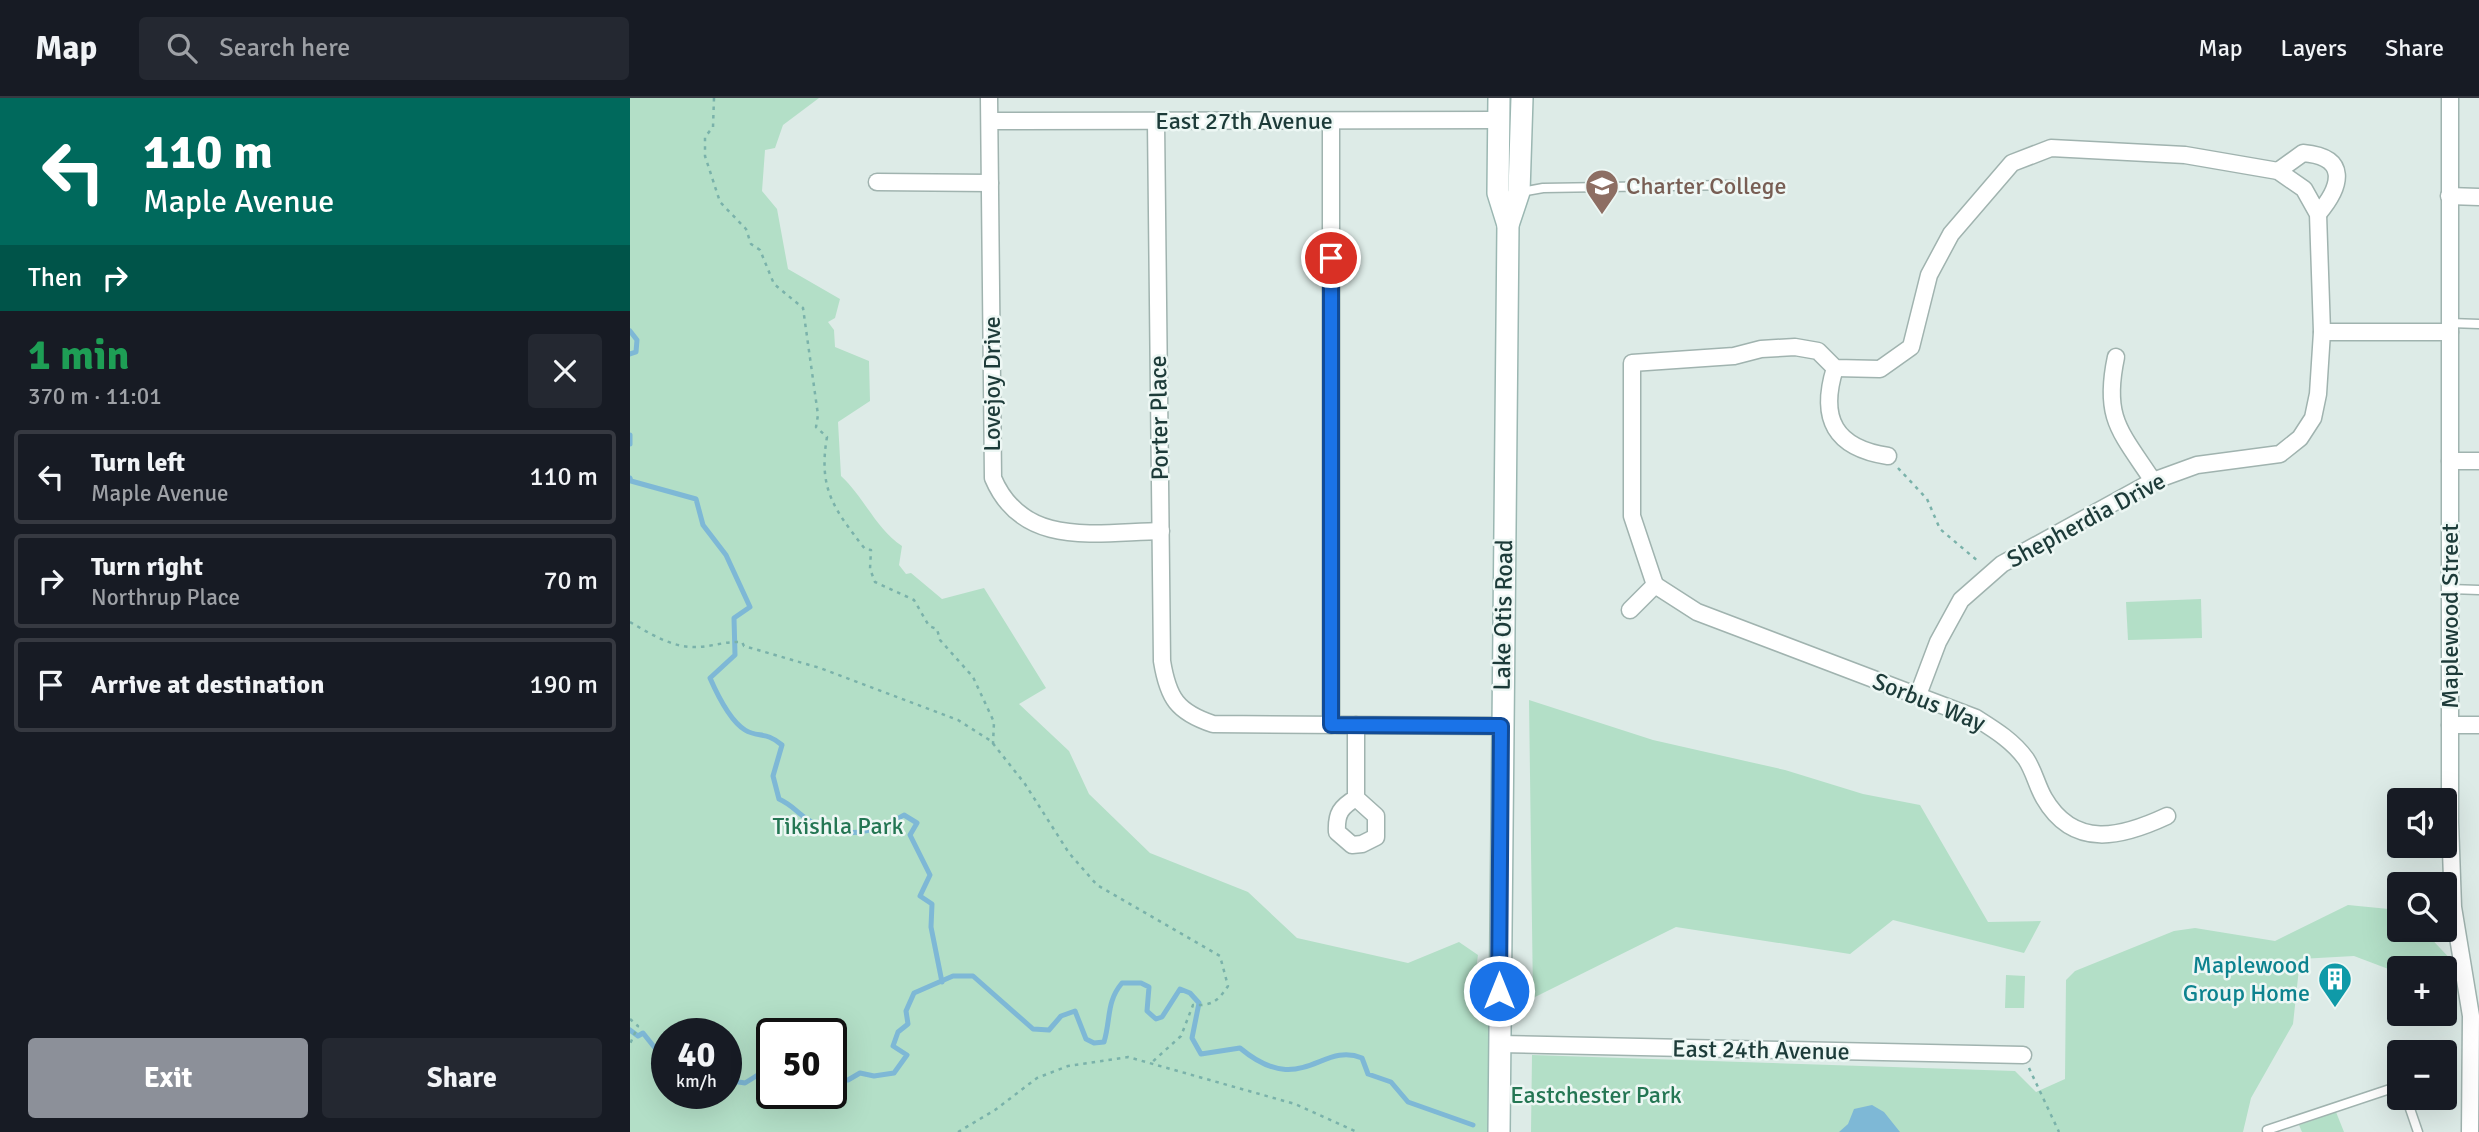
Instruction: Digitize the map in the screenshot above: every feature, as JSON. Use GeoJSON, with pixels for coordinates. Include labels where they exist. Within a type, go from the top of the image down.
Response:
{"type":"FeatureCollection","features":[{"type":"Feature","properties":{"kind":"main road","name":"Lake Otis Road"},"geometry":{"type":"LineString","coordinates":[[1499,98],[1498,193],[1508,225]]}},
{"type":"Feature","properties":{"kind":"main road","name":"Lake Otis Road"},"geometry":{"type":"LineString","coordinates":[[1499,1132],[1508,225],[1519,192],[1521,98]]}},
{"type":"Feature","properties":{"kind":"street","name":"Lovejoy Drive"},"geometry":{"type":"LineString","coordinates":[[989,98],[993,478],[1000,496],[1014,512],[1031,524],[1055,532],[1161,531]]}},
{"type":"Feature","properties":{"kind":"street","name":"Maplewood Street"},"geometry":{"type":"LineString","coordinates":[[2450,98],[2453,907],[2475,1016],[2470,1132]]}},
{"type":"Feature","properties":{"kind":"street","name":"East 27th Avenue"},"geometry":{"type":"LineString","coordinates":[[990,121],[1499,120]]}},
{"type":"Feature","properties":{"kind":"street"},"geometry":{"type":"LineString","coordinates":[[1331,121],[1331,725],[1501,726]]}},
{"type":"Feature","properties":{"kind":"street","name":"Porter Place"},"geometry":{"type":"LineString","coordinates":[[1156,122],[1161,661],[1166,685],[1180,709],[1213,724],[1331,725]]}},
{"type":"Feature","properties":{"kind":"street"},"geometry":{"type":"LineString","coordinates":[[1630,610],[1655,585],[1632,516],[1632,363],[1734,356],[1761,349],[1795,347],[1818,351],[1835,368],[1880,369],[1911,347],[1929,275],[1951,234],[2012,163],[2050,148],[2080,147],[2185,155],[2278,171],[2304,189],[2318,214],[2334,195],[2337,172],[2332,161],[2322,155],[2303,153],[2278,171]]}},
{"type":"Feature","properties":{"kind":"street"},"geometry":{"type":"LineString","coordinates":[[877,182],[990,183]]}},
{"type":"Feature","properties":{"kind":"street"},"geometry":{"type":"LineString","coordinates":[[2449,196],[2479,197]]}},
{"type":"Feature","properties":{"kind":"street","name":"Shepherdia Drive"},"geometry":{"type":"LineString","coordinates":[[1919,695],[1938,642],[1961,600],[2001,565],[2153,481],[2197,465],[2280,454],[2300,438],[2313,418],[2318,394],[2322,332],[2318,214]]}},
{"type":"Feature","properties":{"kind":"street"},"geometry":{"type":"LineString","coordinates":[[2322,332],[2450,328]]}},
{"type":"Feature","properties":{"kind":"street"},"geometry":{"type":"LineString","coordinates":[[2116,357],[2109,388],[2112,410],[2119,430],[2153,481]]}},
{"type":"Feature","properties":{"kind":"street"},"geometry":{"type":"LineString","coordinates":[[1835,368],[1829,387],[1827,410],[1834,426],[1848,443],[1865,453],[1888,456]]}},
{"type":"Feature","properties":{"kind":"street"},"geometry":{"type":"LineString","coordinates":[[2451,461],[2479,461]]}},
{"type":"Feature","properties":{"kind":"street","name":"Sorbus Way"},"geometry":{"type":"LineString","coordinates":[[1655,585],[1697,612],[1976,718],[2005,736],[2027,760],[2055,815],[2074,828],[2103,836],[2133,831],[2166,816]]}},
{"type":"Feature","properties":{"kind":"street"},"geometry":{"type":"LineString","coordinates":[[2451,724],[2479,725]]}},
{"type":"Feature","properties":{"kind":"street"},"geometry":{"type":"LineString","coordinates":[[1356,725],[1356,798]]}},
{"type":"Feature","properties":{"kind":"street","name":"East 24th Avenue"},"geometry":{"type":"LineString","coordinates":[[1499,1044],[2023,1055]]}},
{"type":"Feature","properties":{"kind":"lane"},"geometry":{"type":"LineString","coordinates":[[1519,192],[1543,188],[1732,185]]}},
{"type":"Feature","properties":{"kind":"lane"},"geometry":{"type":"LineString","coordinates":[[2450,328],[2479,324]]}},
{"type":"Feature","properties":{"kind":"lane"},"geometry":{"type":"LineString","coordinates":[[2451,589],[2479,590]]}},
{"type":"Feature","properties":{"kind":"lane"},"geometry":{"type":"LineString","coordinates":[[2267,1130],[2387,1090]]}},
{"type":"Feature","properties":{"kind":"lane"},"geometry":{"type":"LineString","coordinates":[[2410,1110],[2418,1132]]}},
{"type":"Feature","properties":{"kind":"path"},"geometry":{"type":"LineString","coordinates":[[713,98],[713,127],[705,137],[705,156],[720,202],[746,229],[751,244],[760,250],[774,284],[803,308],[818,415],[816,427],[827,437],[822,466],[828,492],[842,519],[865,549],[871,550],[870,569],[875,582],[914,600],[929,626],[937,629],[940,640],[973,677],[994,722],[993,744]]}},
{"type":"Feature","properties":{"kind":"path"},"geometry":{"type":"LineString","coordinates":[[1888,456],[1927,499],[1940,529],[1981,564]]}},
{"type":"Feature","properties":{"kind":"path"},"geometry":{"type":"LineString","coordinates":[[630,622],[667,642],[692,647],[724,641],[742,642],[744,646],[820,668],[958,720],[993,744],[1026,784],[1069,853],[1097,885],[1220,956],[1228,986],[1217,1002],[1206,1006],[1193,1005],[1181,1036],[1150,1063]]}},
{"type":"Feature","properties":{"kind":"path"},"geometry":{"type":"LineString","coordinates":[[630,1019],[638,1026],[634,1041],[630,1044]]}},
{"type":"Feature","properties":{"kind":"path"},"geometry":{"type":"LineString","coordinates":[[2023,1055],[2059,1132]]}},
{"type":"Feature","properties":{"kind":"path"},"geometry":{"type":"LineString","coordinates":[[958,1132],[995,1110],[1037,1078],[1068,1066],[1128,1057],[1295,1104],[1357,1132]]}},
{"type":"Feature","properties":{"kind":"green space","name":"Tikishla Park"},"geometry":{"type":"Polygon","coordinates":[[[630,98],[819,98],[783,125],[775,148],[765,150],[762,191],[777,209],[788,269],[840,299],[835,318],[828,322],[834,330],[835,347],[869,361],[870,401],[838,422],[841,476],[857,493],[877,522],[902,546],[899,565],[906,574],[911,573],[942,599],[984,588],[1046,688],[1019,704],[1069,751],[1089,794],[1150,853],[1248,892],[1297,938],[1408,963],[1459,942],[1478,955],[1475,976],[1490,976],[1496,1132],[630,1132],[630,98]]]}},
{"type":"Feature","properties":{"kind":"green space"},"geometry":{"type":"Polygon","coordinates":[[[2201,599],[2202,638],[2128,640],[2126,602],[2201,599]]]}},
{"type":"Feature","properties":{"kind":"green space"},"geometry":{"type":"Polygon","coordinates":[[[1529,700],[1653,740],[1785,770],[1863,794],[1920,805],[1988,922],[2041,921],[2024,953],[1893,920],[1850,954],[1676,927],[1533,998],[1529,700]]]}},
{"type":"Feature","properties":{"kind":"green space","name":"Eastchester Park"},"geometry":{"type":"Polygon","coordinates":[[[2348,905],[2387,909],[2387,942],[2434,942],[2448,956],[2387,956],[2387,968],[2354,956],[2300,959],[2293,1024],[2251,1098],[2243,1132],[1531,1132],[1532,1055],[2015,1071],[2036,1092],[2065,1079],[2066,980],[2075,971],[2174,931],[2195,928],[2275,941],[2348,905]]]}},
{"type":"Feature","properties":{"kind":"green space"},"geometry":{"type":"Polygon","coordinates":[[[2006,975],[2025,976],[2024,1008],[2005,1008],[2006,975]]]}},
{"type":"Feature","properties":{"kind":"green space"},"geometry":{"type":"Polygon","coordinates":[[[2336,1112],[2344,1132],[2302,1132],[2299,1125],[2336,1112]]]}},
{"type":"Feature","properties":{"kind":"water"},"geometry":{"type":"Polygon","coordinates":[[[1872,1105],[1884,1112],[1900,1132],[1839,1132],[1848,1124],[1854,1109],[1872,1105]]]}},
{"type":"Feature","properties":{"kind":"waterway"},"geometry":{"type":"LineString","coordinates":[[630,331],[637,340],[636,352],[630,354]]}},
{"type":"Feature","properties":{"kind":"waterway"},"geometry":{"type":"LineString","coordinates":[[630,435],[630,444]]}},
{"type":"Feature","properties":{"kind":"waterway"},"geometry":{"type":"LineString","coordinates":[[630,478],[631,481],[696,499],[703,525],[726,555],[750,607],[734,618],[735,655],[710,678],[724,706],[739,726],[782,745],[773,776],[779,799],[810,821],[833,831],[845,833],[869,830],[904,815],[917,823],[910,835],[930,875],[920,896],[932,904],[931,927],[942,982]]}},
{"type":"Feature","properties":{"kind":"waterway"},"geometry":{"type":"LineString","coordinates":[[847,1080],[860,1073],[874,1076],[894,1073],[907,1055],[893,1046],[898,1032],[908,1024],[906,1011],[914,993],[953,976],[973,976],[1033,1029],[1049,1030],[1061,1016],[1075,1011],[1086,1039],[1094,1043],[1104,1042],[1113,997],[1122,983],[1141,983],[1149,987],[1147,1011],[1156,1019],[1162,1017],[1180,989],[1190,993],[1199,1003],[1192,1038],[1201,1054],[1240,1048],[1261,1062],[1279,1069],[1308,1066],[1334,1056],[1362,1058],[1368,1074],[1391,1082],[1408,1102],[1473,1125]]}},
{"type":"Feature","properties":{"kind":"waterway"},"geometry":{"type":"LineString","coordinates":[[630,1030],[638,1036],[643,1033],[651,1043]]}},
{"type":"Feature","properties":{"kind":"waterway"},"geometry":{"type":"LineString","coordinates":[[742,1083],[756,1076]]}},
{"type":"Feature","properties":{"kind":"place","name":"Charter College"},"geometry":{"type":"Point","coordinates":[1602,216]}},
{"type":"Feature","properties":{"kind":"place","name":"Maplewood Group Home"},"geometry":{"type":"Point","coordinates":[2335,1009]}},
{"type":"Feature","properties":{"kind":"route"},"geometry":{"type":"LineString","coordinates":[[1331,258],[1331,725],[1501,726],[1499,991]]}}]}
